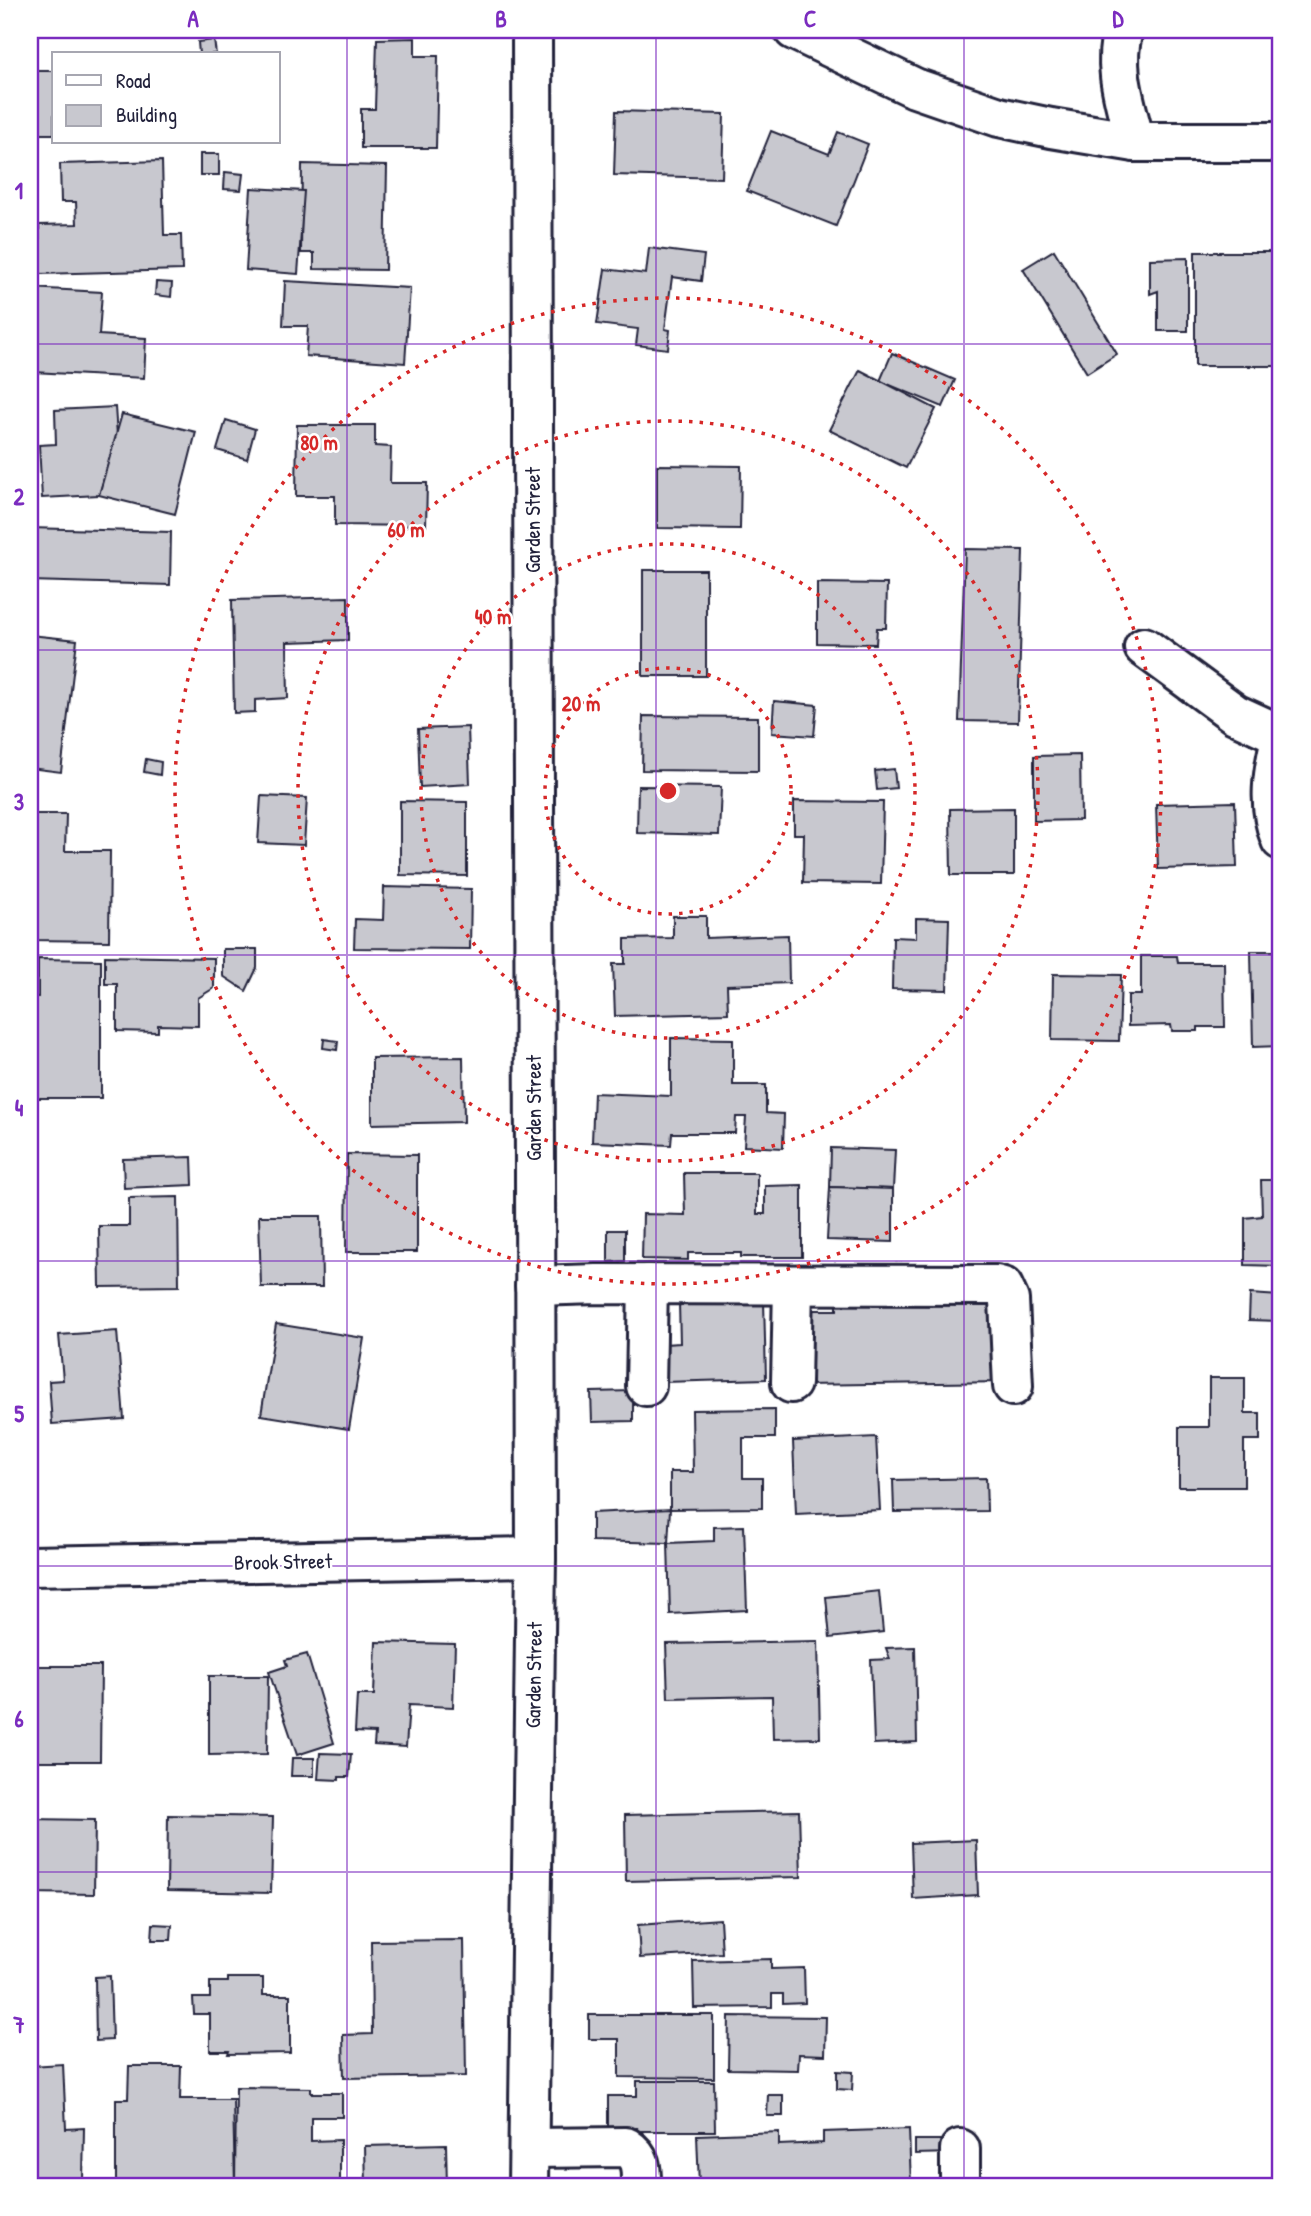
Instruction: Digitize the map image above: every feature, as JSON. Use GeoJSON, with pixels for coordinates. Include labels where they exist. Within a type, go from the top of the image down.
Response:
{"type":"FeatureCollection","features":[{"type":"Feature","properties":{"kind":"street","name":"Garden Street"},"geometry":{"type":"LineString","coordinates":[[528,2186],[536,1557],[532,30]]}},
{"type":"Feature","properties":{"kind":"street"},"geometry":{"type":"LineString","coordinates":[[794,30],[915,88],[999,117],[1135,142],[1281,142]]}},
{"type":"Feature","properties":{"kind":"street"},"geometry":{"type":"LineString","coordinates":[[1124,30],[1119,46],[1118,69],[1135,142]]}},
{"type":"Feature","properties":{"kind":"street"},"geometry":{"type":"LineString","coordinates":[[1144,647],[1235,714],[1281,736],[1273,770],[1272,801],[1281,840]]}},
{"type":"Feature","properties":{"kind":"street"},"geometry":{"type":"LineString","coordinates":[[646,1386],[648,1284]]}},
{"type":"Feature","properties":{"kind":"street"},"geometry":{"type":"LineString","coordinates":[[791,1383],[793,1285]]}},
{"type":"Feature","properties":{"kind":"street"},"geometry":{"type":"LineString","coordinates":[[535,1286],[996,1285],[1003,1287],[1009,1300],[1013,1386]]}},
{"type":"Feature","properties":{"kind":"street","name":"Brook Street"},"geometry":{"type":"LineString","coordinates":[[30,1566],[536,1557]]}},
{"type":"Feature","properties":{"kind":"street"},"geometry":{"type":"LineString","coordinates":[[528,2148],[626,2147],[635,2153],[641,2163],[642,2186]]}},
{"type":"Feature","properties":{"kind":"street"},"geometry":{"type":"LineString","coordinates":[[960,2149],[960,2186]]}},
{"type":"Feature","properties":{"kind":"building"},"geometry":{"type":"Polygon","coordinates":[[[415,38],[415,56],[438,56],[436,148],[361,148],[361,109],[375,109],[377,39],[415,38]]]}},
{"type":"Feature","properties":{"kind":"building"},"geometry":{"type":"Polygon","coordinates":[[[214,40],[216,52],[199,52],[198,42],[214,40]]]}},
{"type":"Feature","properties":{"kind":"building"},"geometry":{"type":"Polygon","coordinates":[[[30,71],[52,71],[52,134],[30,134],[30,71]]]}},
{"type":"Feature","properties":{"kind":"building"},"geometry":{"type":"Polygon","coordinates":[[[616,111],[724,114],[722,178],[614,175],[616,111]]]}},
{"type":"Feature","properties":{"kind":"building"},"geometry":{"type":"Polygon","coordinates":[[[771,131],[829,154],[838,132],[868,144],[836,226],[747,191],[771,131]]]}},
{"type":"Feature","properties":{"kind":"building"},"geometry":{"type":"Polygon","coordinates":[[[200,154],[219,154],[219,175],[200,175],[200,154]]]}},
{"type":"Feature","properties":{"kind":"building"},"geometry":{"type":"Polygon","coordinates":[[[162,161],[164,235],[181,235],[182,270],[40,274],[39,225],[77,224],[76,202],[61,202],[60,164],[162,161]]]}},
{"type":"Feature","properties":{"kind":"building"},"geometry":{"type":"Polygon","coordinates":[[[302,164],[387,166],[385,270],[314,269],[314,253],[301,253],[302,164]]]}},
{"type":"Feature","properties":{"kind":"building"},"geometry":{"type":"Polygon","coordinates":[[[225,172],[243,174],[241,190],[224,189],[225,172]]]}},
{"type":"Feature","properties":{"kind":"building"},"geometry":{"type":"Polygon","coordinates":[[[251,188],[304,191],[298,274],[246,270],[251,188]]]}},
{"type":"Feature","properties":{"kind":"building"},"geometry":{"type":"Polygon","coordinates":[[[649,248],[704,255],[701,281],[672,277],[665,329],[670,330],[668,349],[636,345],[638,329],[597,324],[605,269],[646,274],[649,248]]]}},
{"type":"Feature","properties":{"kind":"building"},"geometry":{"type":"Polygon","coordinates":[[[1054,250],[1117,354],[1087,373],[1023,269],[1054,250]]]}},
{"type":"Feature","properties":{"kind":"building"},"geometry":{"type":"Polygon","coordinates":[[[1195,252],[1281,252],[1281,366],[1195,366],[1195,252]]]}},
{"type":"Feature","properties":{"kind":"building"},"geometry":{"type":"Polygon","coordinates":[[[1188,258],[1188,331],[1158,331],[1158,291],[1150,294],[1150,259],[1188,258]]]}},
{"type":"Feature","properties":{"kind":"building"},"geometry":{"type":"Polygon","coordinates":[[[285,281],[410,288],[405,363],[306,356],[308,326],[283,326],[285,281]]]}},
{"type":"Feature","properties":{"kind":"building"},"geometry":{"type":"Polygon","coordinates":[[[156,282],[172,283],[171,297],[155,295],[156,282]]]}},
{"type":"Feature","properties":{"kind":"building"},"geometry":{"type":"Polygon","coordinates":[[[30,288],[102,292],[99,335],[146,338],[144,378],[33,372],[35,330],[30,329],[30,288]]]}},
{"type":"Feature","properties":{"kind":"building"},"geometry":{"type":"Polygon","coordinates":[[[892,353],[955,380],[943,407],[880,381],[892,353]]]}},
{"type":"Feature","properties":{"kind":"building"},"geometry":{"type":"Polygon","coordinates":[[[860,370],[936,409],[906,468],[829,430],[860,370]]]}},
{"type":"Feature","properties":{"kind":"building"},"geometry":{"type":"Polygon","coordinates":[[[115,407],[117,436],[99,495],[42,498],[39,445],[56,444],[55,410],[115,407]]]}},
{"type":"Feature","properties":{"kind":"building"},"geometry":{"type":"Polygon","coordinates":[[[122,414],[196,432],[175,514],[99,495],[122,414]]]}},
{"type":"Feature","properties":{"kind":"building"},"geometry":{"type":"Polygon","coordinates":[[[226,420],[255,429],[247,459],[217,450],[226,420]]]}},
{"type":"Feature","properties":{"kind":"building"},"geometry":{"type":"Polygon","coordinates":[[[297,425],[375,425],[375,446],[391,447],[390,483],[427,483],[426,526],[335,525],[335,496],[296,496],[297,425]]]}},
{"type":"Feature","properties":{"kind":"building"},"geometry":{"type":"Polygon","coordinates":[[[657,465],[741,466],[740,529],[657,528],[657,465]]]}},
{"type":"Feature","properties":{"kind":"building"},"geometry":{"type":"Polygon","coordinates":[[[30,528],[171,532],[170,585],[30,581],[30,528]]]}},
{"type":"Feature","properties":{"kind":"building"},"geometry":{"type":"Polygon","coordinates":[[[965,549],[1023,550],[1018,722],[959,721],[965,549]]]}},
{"type":"Feature","properties":{"kind":"building"},"geometry":{"type":"Polygon","coordinates":[[[643,570],[706,570],[706,676],[643,676],[643,570]]]}},
{"type":"Feature","properties":{"kind":"building"},"geometry":{"type":"Polygon","coordinates":[[[817,583],[887,584],[886,628],[877,628],[876,644],[817,643],[817,583]]]}},
{"type":"Feature","properties":{"kind":"building"},"geometry":{"type":"Polygon","coordinates":[[[348,597],[348,640],[287,642],[288,698],[255,700],[255,712],[234,713],[232,600],[348,597]]]}},
{"type":"Feature","properties":{"kind":"building"},"geometry":{"type":"Polygon","coordinates":[[[30,635],[77,640],[61,772],[30,768],[30,635]]]}},
{"type":"Feature","properties":{"kind":"building"},"geometry":{"type":"Polygon","coordinates":[[[774,701],[817,705],[814,736],[772,733],[774,701]]]}},
{"type":"Feature","properties":{"kind":"building"},"geometry":{"type":"Polygon","coordinates":[[[643,716],[758,717],[758,771],[642,770],[643,716]]]}},
{"type":"Feature","properties":{"kind":"building"},"geometry":{"type":"Polygon","coordinates":[[[468,727],[470,784],[420,787],[418,729],[468,727]]]}},
{"type":"Feature","properties":{"kind":"building"},"geometry":{"type":"Polygon","coordinates":[[[1080,755],[1081,820],[1034,821],[1034,756],[1080,755]]]}},
{"type":"Feature","properties":{"kind":"building"},"geometry":{"type":"Polygon","coordinates":[[[146,759],[161,762],[160,775],[144,772],[146,759]]]}},
{"type":"Feature","properties":{"kind":"building"},"geometry":{"type":"Polygon","coordinates":[[[894,769],[896,788],[877,790],[875,771],[894,769]]]}},
{"type":"Feature","properties":{"kind":"building"},"geometry":{"type":"Polygon","coordinates":[[[638,786],[721,787],[719,835],[637,833],[638,786]]]}},
{"type":"Feature","properties":{"kind":"building"},"geometry":{"type":"Polygon","coordinates":[[[261,796],[307,798],[304,845],[258,843],[261,796]]]}},
{"type":"Feature","properties":{"kind":"building"},"geometry":{"type":"Polygon","coordinates":[[[400,801],[467,802],[467,876],[400,875],[400,801]]]}},
{"type":"Feature","properties":{"kind":"building"},"geometry":{"type":"Polygon","coordinates":[[[794,801],[883,802],[881,884],[803,883],[804,834],[794,834],[794,801]]]}},
{"type":"Feature","properties":{"kind":"building"},"geometry":{"type":"Polygon","coordinates":[[[1235,802],[1237,867],[1158,869],[1156,804],[1235,802]]]}},
{"type":"Feature","properties":{"kind":"building"},"geometry":{"type":"Polygon","coordinates":[[[1014,808],[1014,875],[951,875],[950,809],[1014,808]]]}},
{"type":"Feature","properties":{"kind":"building"},"geometry":{"type":"Polygon","coordinates":[[[30,814],[66,814],[65,851],[110,851],[109,941],[30,940],[30,814]]]}},
{"type":"Feature","properties":{"kind":"building"},"geometry":{"type":"Polygon","coordinates":[[[384,887],[471,889],[470,949],[354,948],[355,919],[383,920],[384,887]]]}},
{"type":"Feature","properties":{"kind":"building"},"geometry":{"type":"Polygon","coordinates":[[[673,916],[706,916],[706,938],[788,935],[789,983],[727,985],[728,1013],[615,1016],[613,964],[625,964],[625,939],[673,938],[673,916]]]}},
{"type":"Feature","properties":{"kind":"building"},"geometry":{"type":"Polygon","coordinates":[[[916,918],[949,919],[947,990],[892,989],[893,937],[916,938],[916,918]]]}},
{"type":"Feature","properties":{"kind":"building"},"geometry":{"type":"Polygon","coordinates":[[[223,949],[257,949],[257,968],[246,991],[223,976],[223,949]]]}},
{"type":"Feature","properties":{"kind":"building"},"geometry":{"type":"Polygon","coordinates":[[[1251,951],[1281,951],[1281,1046],[1253,1047],[1251,951]]]}},
{"type":"Feature","properties":{"kind":"building"},"geometry":{"type":"Polygon","coordinates":[[[105,956],[214,958],[214,988],[198,998],[198,1026],[158,1025],[158,1032],[117,1031],[117,984],[105,984],[105,956]]]}},
{"type":"Feature","properties":{"kind":"building"},"geometry":{"type":"Polygon","coordinates":[[[1141,956],[1177,956],[1178,963],[1224,963],[1225,1027],[1172,1031],[1171,1025],[1128,1026],[1128,995],[1141,995],[1141,956]]]}},
{"type":"Feature","properties":{"kind":"building"},"geometry":{"type":"Polygon","coordinates":[[[38,959],[101,960],[101,1098],[30,1098],[30,997],[38,997],[38,959]]]}},
{"type":"Feature","properties":{"kind":"building"},"geometry":{"type":"Polygon","coordinates":[[[1053,974],[1121,975],[1119,1041],[1052,1040],[1053,974]]]}},
{"type":"Feature","properties":{"kind":"building"},"geometry":{"type":"Polygon","coordinates":[[[671,1038],[733,1039],[733,1085],[766,1085],[766,1113],[784,1114],[783,1148],[744,1146],[746,1117],[736,1117],[735,1133],[672,1133],[671,1145],[592,1142],[594,1093],[671,1096],[671,1038]]]}},
{"type":"Feature","properties":{"kind":"building"},"geometry":{"type":"Polygon","coordinates":[[[324,1039],[338,1041],[337,1050],[323,1048],[324,1039]]]}},
{"type":"Feature","properties":{"kind":"building"},"geometry":{"type":"Polygon","coordinates":[[[463,1057],[464,1122],[372,1124],[372,1058],[463,1057]]]}},
{"type":"Feature","properties":{"kind":"building"},"geometry":{"type":"Polygon","coordinates":[[[831,1148],[895,1150],[893,1189],[830,1187],[831,1148]]]}},
{"type":"Feature","properties":{"kind":"building"},"geometry":{"type":"Polygon","coordinates":[[[347,1154],[417,1155],[417,1252],[346,1252],[347,1154]]]}},
{"type":"Feature","properties":{"kind":"building"},"geometry":{"type":"Polygon","coordinates":[[[192,1157],[193,1185],[124,1188],[123,1159],[192,1157]]]}},
{"type":"Feature","properties":{"kind":"building"},"geometry":{"type":"Polygon","coordinates":[[[684,1173],[757,1173],[757,1214],[765,1214],[765,1186],[802,1185],[802,1257],[741,1257],[741,1253],[688,1253],[688,1260],[642,1259],[643,1214],[685,1215],[684,1173]]]}},
{"type":"Feature","properties":{"kind":"building"},"geometry":{"type":"Polygon","coordinates":[[[1261,1180],[1281,1180],[1281,1266],[1245,1265],[1245,1218],[1262,1216],[1261,1180]]]}},
{"type":"Feature","properties":{"kind":"building"},"geometry":{"type":"Polygon","coordinates":[[[830,1187],[893,1189],[893,1242],[827,1240],[830,1187]]]}},
{"type":"Feature","properties":{"kind":"building"},"geometry":{"type":"Polygon","coordinates":[[[178,1197],[179,1286],[100,1287],[99,1226],[129,1226],[129,1198],[178,1197]]]}},
{"type":"Feature","properties":{"kind":"building"},"geometry":{"type":"Polygon","coordinates":[[[259,1216],[321,1216],[322,1287],[261,1287],[259,1216]]]}},
{"type":"Feature","properties":{"kind":"building"},"geometry":{"type":"Polygon","coordinates":[[[608,1230],[625,1230],[625,1261],[608,1262],[608,1230]]]}},
{"type":"Feature","properties":{"kind":"building"},"geometry":{"type":"Polygon","coordinates":[[[902,1291],[1003,1300],[1005,1382],[803,1385],[803,1310],[837,1310],[837,1297],[896,1297],[896,1305],[903,1305],[902,1291]]]}},
{"type":"Feature","properties":{"kind":"building"},"geometry":{"type":"Polygon","coordinates":[[[1250,1294],[1281,1296],[1281,1321],[1249,1320],[1250,1294]]]}},
{"type":"Feature","properties":{"kind":"building"},"geometry":{"type":"Polygon","coordinates":[[[764,1301],[766,1379],[664,1382],[664,1344],[680,1343],[679,1303],[764,1301]]]}},
{"type":"Feature","properties":{"kind":"building"},"geometry":{"type":"Polygon","coordinates":[[[276,1324],[364,1338],[349,1429],[261,1415],[276,1324]]]}},
{"type":"Feature","properties":{"kind":"building"},"geometry":{"type":"Polygon","coordinates":[[[117,1331],[124,1419],[52,1424],[49,1381],[63,1380],[59,1335],[117,1331]]]}},
{"type":"Feature","properties":{"kind":"building"},"geometry":{"type":"Polygon","coordinates":[[[1209,1378],[1245,1378],[1245,1413],[1260,1413],[1260,1440],[1244,1440],[1244,1487],[1179,1487],[1179,1427],[1209,1427],[1209,1378]]]}},
{"type":"Feature","properties":{"kind":"building"},"geometry":{"type":"Polygon","coordinates":[[[633,1391],[633,1421],[592,1422],[591,1392],[633,1391]]]}},
{"type":"Feature","properties":{"kind":"building"},"geometry":{"type":"Polygon","coordinates":[[[775,1409],[775,1438],[743,1438],[743,1478],[762,1478],[762,1508],[670,1509],[670,1472],[693,1472],[692,1410],[775,1409]]]}},
{"type":"Feature","properties":{"kind":"building"},"geometry":{"type":"Polygon","coordinates":[[[876,1437],[880,1510],[796,1514],[793,1441],[876,1437]]]}},
{"type":"Feature","properties":{"kind":"building"},"geometry":{"type":"Polygon","coordinates":[[[986,1478],[987,1511],[894,1512],[893,1480],[986,1478]]]}},
{"type":"Feature","properties":{"kind":"building"},"geometry":{"type":"Polygon","coordinates":[[[670,1509],[668,1543],[592,1541],[592,1513],[670,1509]]]}},
{"type":"Feature","properties":{"kind":"building"},"geometry":{"type":"Polygon","coordinates":[[[744,1526],[747,1610],[670,1614],[668,1543],[714,1541],[714,1527],[744,1526]]]}},
{"type":"Feature","properties":{"kind":"building"},"geometry":{"type":"Polygon","coordinates":[[[879,1591],[883,1632],[830,1638],[826,1597],[879,1591]]]}},
{"type":"Feature","properties":{"kind":"building"},"geometry":{"type":"Polygon","coordinates":[[[818,1641],[820,1738],[773,1739],[772,1696],[668,1698],[666,1644],[818,1641]]]}},
{"type":"Feature","properties":{"kind":"building"},"geometry":{"type":"Polygon","coordinates":[[[376,1642],[455,1644],[453,1707],[409,1705],[406,1747],[374,1745],[375,1733],[355,1732],[357,1695],[374,1695],[376,1642]]]}},
{"type":"Feature","properties":{"kind":"building"},"geometry":{"type":"Polygon","coordinates":[[[915,1647],[917,1742],[874,1744],[871,1660],[890,1659],[886,1648],[915,1647]]]}},
{"type":"Feature","properties":{"kind":"building"},"geometry":{"type":"Polygon","coordinates":[[[307,1654],[334,1743],[297,1755],[269,1672],[287,1666],[285,1660],[307,1654]]]}},
{"type":"Feature","properties":{"kind":"building"},"geometry":{"type":"Polygon","coordinates":[[[30,1666],[101,1666],[100,1761],[30,1761],[30,1666]]]}},
{"type":"Feature","properties":{"kind":"building"},"geometry":{"type":"Polygon","coordinates":[[[209,1676],[268,1676],[267,1754],[209,1755],[209,1676]]]}},
{"type":"Feature","properties":{"kind":"building"},"geometry":{"type":"Polygon","coordinates":[[[320,1753],[351,1754],[349,1777],[339,1777],[339,1780],[318,1779],[320,1753]]]}},
{"type":"Feature","properties":{"kind":"building"},"geometry":{"type":"Polygon","coordinates":[[[292,1758],[314,1758],[314,1776],[291,1776],[292,1758]]]}},
{"type":"Feature","properties":{"kind":"building"},"geometry":{"type":"Polygon","coordinates":[[[799,1811],[801,1877],[626,1881],[625,1815],[799,1811]]]}},
{"type":"Feature","properties":{"kind":"building"},"geometry":{"type":"Polygon","coordinates":[[[168,1815],[273,1817],[271,1893],[167,1891],[168,1815]]]}},
{"type":"Feature","properties":{"kind":"building"},"geometry":{"type":"Polygon","coordinates":[[[30,1819],[95,1820],[94,1894],[30,1893],[30,1819]]]}},
{"type":"Feature","properties":{"kind":"building"},"geometry":{"type":"Polygon","coordinates":[[[976,1840],[978,1895],[913,1899],[911,1843],[976,1840]]]}},
{"type":"Feature","properties":{"kind":"building"},"geometry":{"type":"Polygon","coordinates":[[[720,1919],[722,1953],[640,1958],[638,1925],[720,1919]]]}},
{"type":"Feature","properties":{"kind":"building"},"geometry":{"type":"Polygon","coordinates":[[[153,1924],[172,1925],[171,1940],[152,1940],[153,1924]]]}},
{"type":"Feature","properties":{"kind":"building"},"geometry":{"type":"Polygon","coordinates":[[[464,1940],[466,2076],[344,2078],[343,2035],[372,2034],[371,1941],[464,1940]]]}},
{"type":"Feature","properties":{"kind":"building"},"geometry":{"type":"Polygon","coordinates":[[[771,1959],[771,1969],[804,1968],[805,2003],[783,2004],[783,1994],[772,1994],[772,2007],[694,2008],[693,1961],[771,1959]]]}},
{"type":"Feature","properties":{"kind":"building"},"geometry":{"type":"Polygon","coordinates":[[[110,1976],[112,2040],[96,2041],[95,1977],[110,1976]]]}},
{"type":"Feature","properties":{"kind":"building"},"geometry":{"type":"Polygon","coordinates":[[[228,1978],[263,1978],[263,1995],[290,1995],[290,2053],[228,2054],[229,2051],[210,2051],[210,2014],[194,2014],[193,1998],[210,1998],[210,1982],[228,1982],[228,1978]]]}},
{"type":"Feature","properties":{"kind":"building"},"geometry":{"type":"Polygon","coordinates":[[[589,2015],[714,2015],[714,2078],[619,2077],[619,2039],[589,2039],[589,2015]]]}},
{"type":"Feature","properties":{"kind":"building"},"geometry":{"type":"Polygon","coordinates":[[[729,2016],[826,2017],[825,2055],[799,2054],[798,2070],[728,2069],[729,2016]]]}},
{"type":"Feature","properties":{"kind":"building"},"geometry":{"type":"Polygon","coordinates":[[[63,2064],[66,2129],[84,2128],[83,2180],[30,2181],[30,2066],[63,2064]]]}},
{"type":"Feature","properties":{"kind":"building"},"geometry":{"type":"Polygon","coordinates":[[[129,2066],[181,2066],[180,2099],[233,2099],[235,2186],[116,2186],[116,2099],[128,2099],[129,2066]]]}},
{"type":"Feature","properties":{"kind":"building"},"geometry":{"type":"Polygon","coordinates":[[[837,2071],[853,2072],[852,2090],[837,2089],[837,2071]]]}},
{"type":"Feature","properties":{"kind":"building"},"geometry":{"type":"Polygon","coordinates":[[[637,2081],[714,2081],[715,2131],[636,2131],[637,2128],[608,2128],[608,2096],[637,2096],[637,2081]]]}},
{"type":"Feature","properties":{"kind":"building"},"geometry":{"type":"Polygon","coordinates":[[[236,2087],[311,2088],[311,2093],[342,2093],[342,2117],[311,2117],[311,2141],[340,2140],[340,2186],[235,2186],[236,2087]]]}},
{"type":"Feature","properties":{"kind":"building"},"geometry":{"type":"Polygon","coordinates":[[[768,2095],[783,2095],[783,2116],[767,2116],[768,2095]]]}},
{"type":"Feature","properties":{"kind":"building"},"geometry":{"type":"Polygon","coordinates":[[[909,2129],[911,2186],[699,2186],[697,2135],[779,2132],[779,2145],[823,2143],[823,2132],[909,2129]]]}},
{"type":"Feature","properties":{"kind":"building"},"geometry":{"type":"Polygon","coordinates":[[[915,2140],[952,2140],[952,2153],[915,2154],[915,2140]]]}},
{"type":"Feature","properties":{"kind":"building"},"geometry":{"type":"Polygon","coordinates":[[[446,2144],[447,2186],[366,2186],[365,2146],[446,2144]]]}},
{"type":"Feature","properties":{"kind":"building"},"geometry":{"type":"Polygon","coordinates":[[[83,2180],[83,2186],[30,2186],[30,2181],[83,2180]]]}}]}
